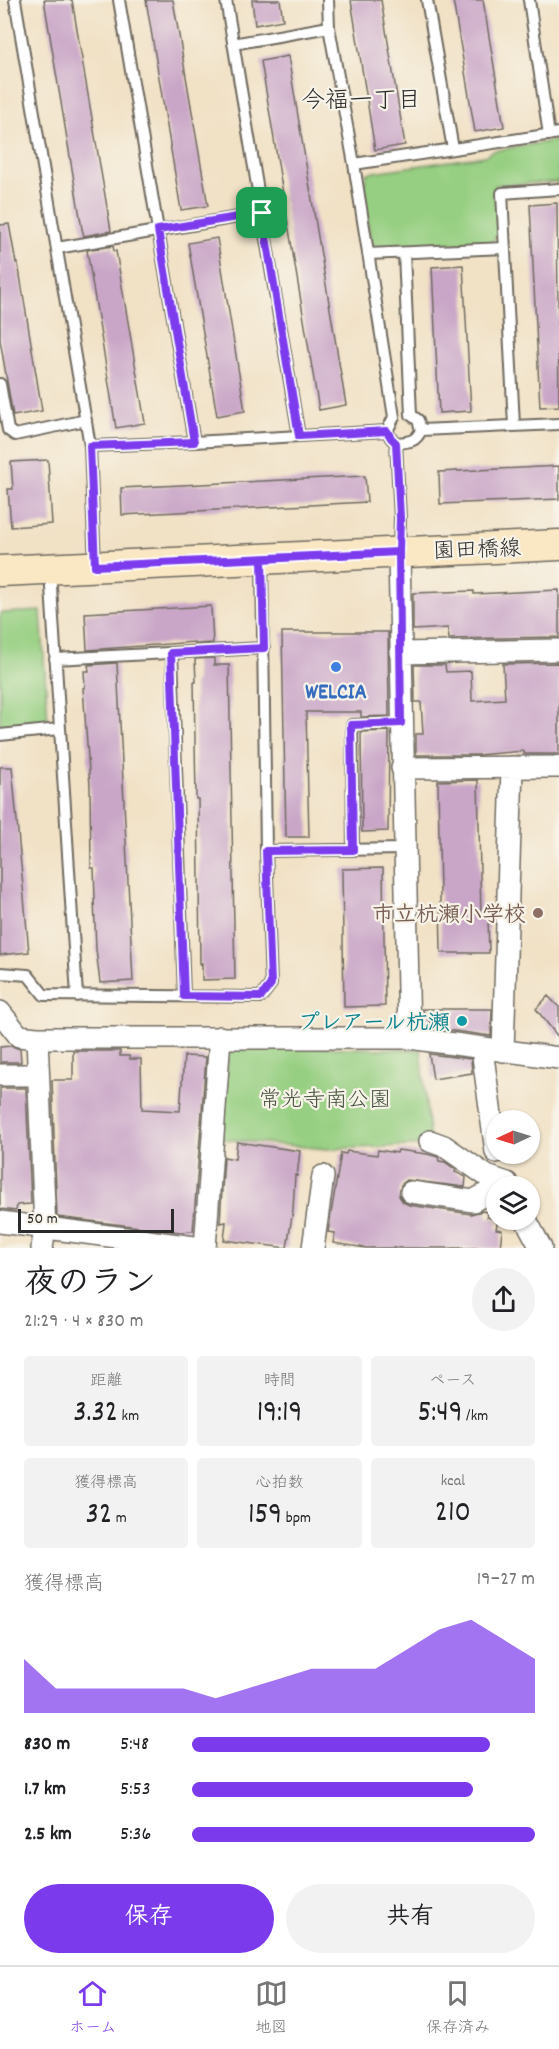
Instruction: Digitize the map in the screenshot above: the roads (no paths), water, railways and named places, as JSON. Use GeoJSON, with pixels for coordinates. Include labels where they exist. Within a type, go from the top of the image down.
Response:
{"type":"FeatureCollection","features":[{"type":"Feature","properties":{"kind":"street","name":"園田橋線"},"geometry":{"type":"LineString","coordinates":[[0,571],[559,545]]}},
{"type":"Feature","properties":{"kind":"street"},"geometry":{"type":"LineString","coordinates":[[399,552],[409,1038]]}},
{"type":"Feature","properties":{"kind":"street"},"geometry":{"type":"LineString","coordinates":[[400,653],[559,650]]}},
{"type":"Feature","properties":{"kind":"street"},"geometry":{"type":"LineString","coordinates":[[495,1110],[492,1050],[512,767]]}},
{"type":"Feature","properties":{"kind":"street"},"geometry":{"type":"LineString","coordinates":[[402,768],[559,767]]}},
{"type":"Feature","properties":{"kind":"street"},"geometry":{"type":"LineString","coordinates":[[0,1012],[19,1036],[37,1038],[409,1038],[559,1058]]}},
{"type":"Feature","properties":{"kind":"street"},"geometry":{"type":"LineString","coordinates":[[0,1222],[44,1238],[204,1248],[220,1037]]}},
{"type":"Feature","properties":{"kind":"street"},"geometry":{"type":"LineString","coordinates":[[37,1038],[44,1238]]}},
{"type":"Feature","properties":{"kind":"street"},"geometry":{"type":"LineString","coordinates":[[0,1075],[38,1075]]}},
{"type":"Feature","properties":{"kind":"street"},"geometry":{"type":"LineString","coordinates":[[430,1141],[444,1146],[487,1176]]}},
{"type":"Feature","properties":{"kind":"street"},"geometry":{"type":"LineString","coordinates":[[313,1248],[323,1176]]}},
{"type":"Feature","properties":{"kind":"street"},"geometry":{"type":"LineString","coordinates":[[411,1192],[473,1201],[486,1194]]}},
{"type":"Feature","properties":{"kind":"street"},"geometry":{"type":"LineString","coordinates":[[531,1230],[541,1248]]}},
{"type":"Feature","properties":{"kind":"lane"},"geometry":{"type":"LineString","coordinates":[[15,0],[90,446],[95,566]]}},
{"type":"Feature","properties":{"kind":"lane"},"geometry":{"type":"LineString","coordinates":[[119,0],[194,442]]}},
{"type":"Feature","properties":{"kind":"lane"},"geometry":{"type":"LineString","coordinates":[[226,0],[299,436]]}},
{"type":"Feature","properties":{"kind":"lane"},"geometry":{"type":"LineString","coordinates":[[328,0],[330,27],[394,417],[387,431],[396,443],[400,518],[399,552]]}},
{"type":"Feature","properties":{"kind":"lane"},"geometry":{"type":"LineString","coordinates":[[427,0],[453,149]]}},
{"type":"Feature","properties":{"kind":"lane"},"geometry":{"type":"LineString","coordinates":[[354,164],[554,134],[529,0]]}},
{"type":"Feature","properties":{"kind":"lane"},"geometry":{"type":"LineString","coordinates":[[233,44],[330,27]]}},
{"type":"Feature","properties":{"kind":"lane"},"geometry":{"type":"LineString","coordinates":[[514,426],[502,193],[559,189]]}},
{"type":"Feature","properties":{"kind":"lane"},"geometry":{"type":"LineString","coordinates":[[57,248],[262,213]]}},
{"type":"Feature","properties":{"kind":"lane"},"geometry":{"type":"LineString","coordinates":[[368,255],[505,248]]}},
{"type":"Feature","properties":{"kind":"lane"},"geometry":{"type":"LineString","coordinates":[[404,253],[411,416]]}},
{"type":"Feature","properties":{"kind":"lane"},"geometry":{"type":"LineString","coordinates":[[0,384],[8,430],[15,435],[86,420]]}},
{"type":"Feature","properties":{"kind":"lane"},"geometry":{"type":"LineString","coordinates":[[394,417],[411,416],[418,420],[421,430],[418,438],[396,443]]}},
{"type":"Feature","properties":{"kind":"lane"},"geometry":{"type":"LineString","coordinates":[[421,430],[559,424]]}},
{"type":"Feature","properties":{"kind":"lane"},"geometry":{"type":"LineString","coordinates":[[90,446],[387,431]]}},
{"type":"Feature","properties":{"kind":"lane"},"geometry":{"type":"LineString","coordinates":[[0,973],[28,975],[44,995],[261,997],[271,984],[266,851],[262,559]]}},
{"type":"Feature","properties":{"kind":"lane"},"geometry":{"type":"LineString","coordinates":[[50,569],[76,996]]}},
{"type":"Feature","properties":{"kind":"lane"},"geometry":{"type":"LineString","coordinates":[[55,659],[264,648]]}},
{"type":"Feature","properties":{"kind":"lane"},"geometry":{"type":"LineString","coordinates":[[171,653],[184,996]]}},
{"type":"Feature","properties":{"kind":"lane"},"geometry":{"type":"LineString","coordinates":[[353,850],[351,725],[401,723]]}},
{"type":"Feature","properties":{"kind":"lane"},"geometry":{"type":"LineString","coordinates":[[0,735],[59,729]]}},
{"type":"Feature","properties":{"kind":"lane"},"geometry":{"type":"LineString","coordinates":[[266,851],[405,849]]}},
{"type":"Feature","properties":{"kind":"place","name":"WELCIA"},"geometry":{"type":"Point","coordinates":[336,667]}},
{"type":"Feature","properties":{"kind":"place","name":"市立杭瀬小学校"},"geometry":{"type":"Point","coordinates":[538,913]}},
{"type":"Feature","properties":{"kind":"place","name":"プレアール杭瀬"},"geometry":{"type":"Point","coordinates":[462,1021]}},
{"type":"Feature","properties":{"kind":"district","name":"今福一丁目"},"geometry":{"type":"Point","coordinates":[361,99]}},
{"type":"Feature","properties":{"kind":"park label","name":"常光寺南公園"},"geometry":{"type":"Point","coordinates":[325,1098]}}]}
